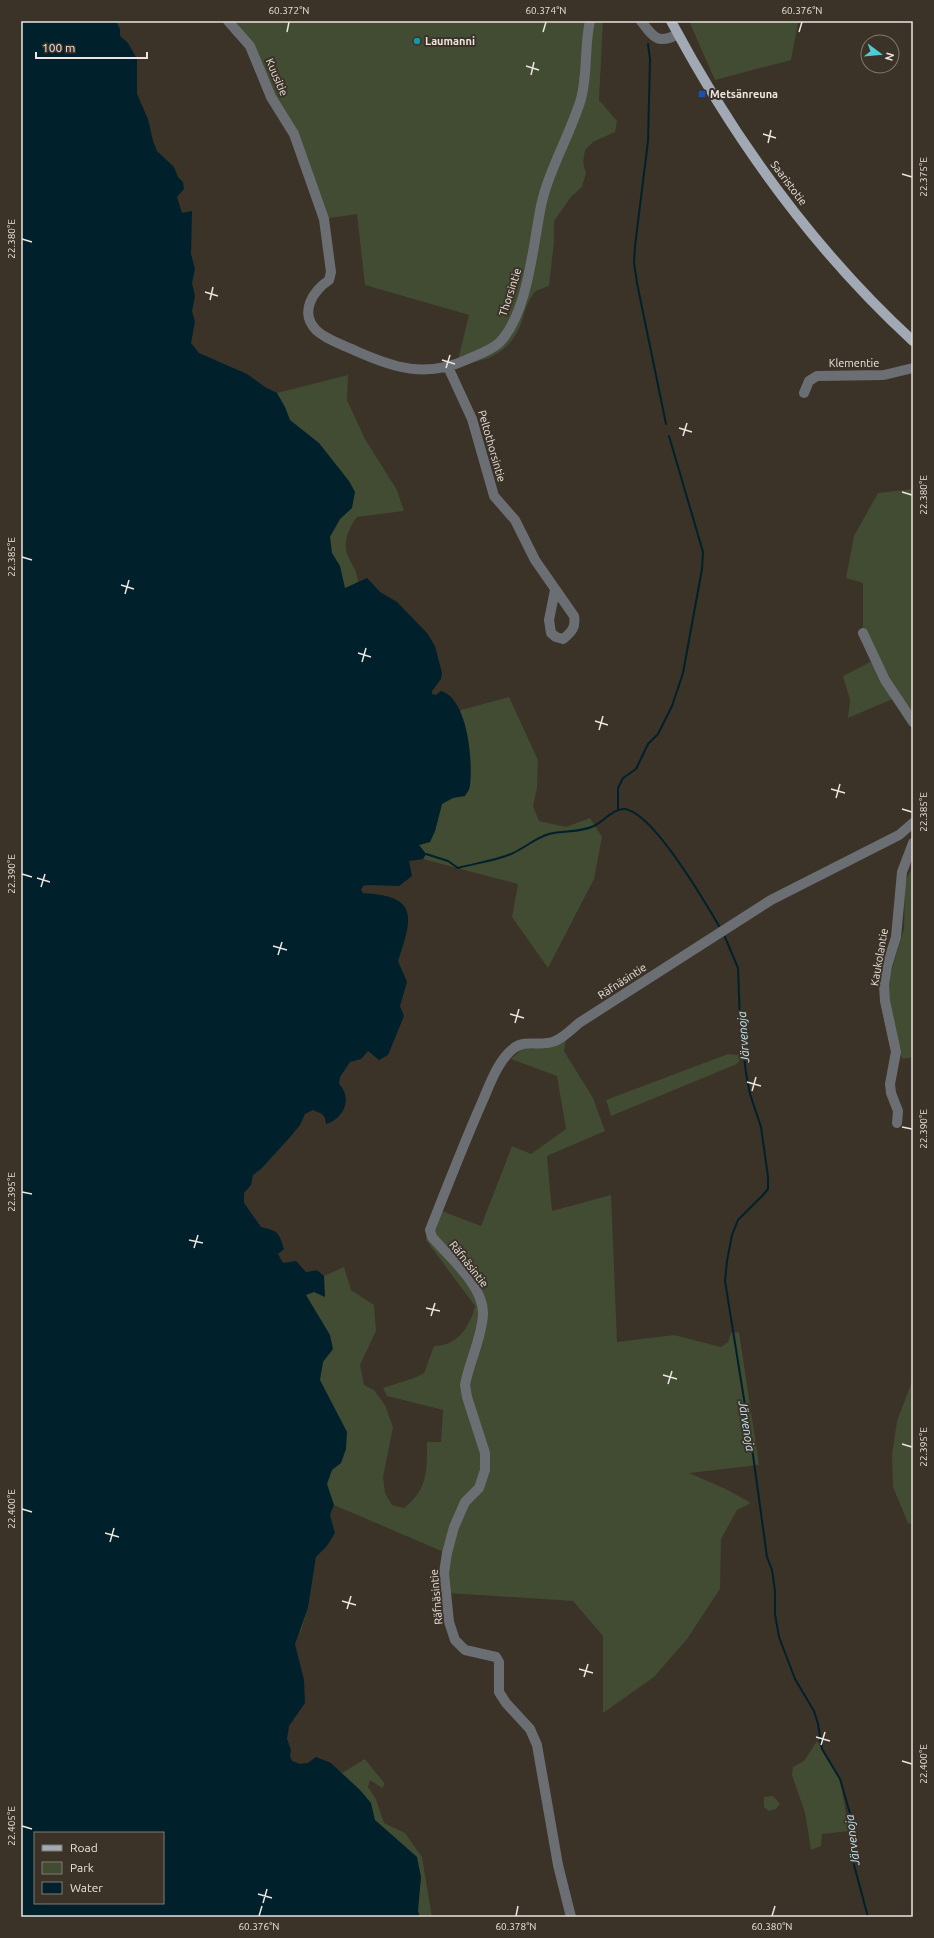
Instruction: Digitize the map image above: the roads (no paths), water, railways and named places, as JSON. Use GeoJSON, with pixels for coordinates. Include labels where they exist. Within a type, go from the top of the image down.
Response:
{"type":"FeatureCollection","features":[{"type":"Feature","properties":{"kind":"main road","name":"Saaristotie"},"geometry":{"type":"LineString","coordinates":[[671,21],[707,87],[792,209],[857,284],[913,341]]}},
{"type":"Feature","properties":{"kind":"street","name":"Kuusitie"},"geometry":{"type":"LineString","coordinates":[[228,21],[250,46],[271,97],[294,134],[320,210]]}},
{"type":"Feature","properties":{"kind":"street","name":"Thorsintie"},"geometry":{"type":"LineString","coordinates":[[320,210],[324,219],[331,272],[329,280],[320,286],[313,294],[310,303],[309,313],[316,331],[328,338],[369,356],[399,367],[417,370],[448,367],[491,349],[498,344],[513,324],[529,276],[541,206],[548,181],[579,103],[586,81],[587,34],[590,21]]}},
{"type":"Feature","properties":{"kind":"street"},"geometry":{"type":"LineString","coordinates":[[641,21],[649,32],[662,40],[667,40],[678,34]]}},
{"type":"Feature","properties":{"kind":"street","name":"Peltothorsintie"},"geometry":{"type":"LineString","coordinates":[[448,367],[472,419],[494,496],[515,520],[535,560],[556,590]]}},
{"type":"Feature","properties":{"kind":"street","name":"Klementie"},"geometry":{"type":"LineString","coordinates":[[804,393],[809,381],[817,376],[884,374],[913,368]]}},
{"type":"Feature","properties":{"kind":"street"},"geometry":{"type":"LineString","coordinates":[[863,633],[886,680],[913,722]]}},
{"type":"Feature","properties":{"kind":"street","name":"Räfnäsintie"},"geometry":{"type":"LineString","coordinates":[[571,1917],[558,1865],[535,1740],[530,1729],[506,1703],[499,1692],[499,1662],[496,1657],[465,1650],[454,1640],[449,1622],[444,1573],[447,1553],[454,1527],[465,1502],[479,1488],[485,1470],[485,1453],[467,1397],[465,1385],[483,1314],[482,1300],[475,1288],[432,1237],[430,1230],[469,1130],[488,1088],[506,1057],[514,1048],[525,1043],[543,1044],[555,1041],[579,1023],[771,900],[899,835],[913,823]]}},
{"type":"Feature","properties":{"kind":"street","name":"Kaukolantie"},"geometry":{"type":"LineString","coordinates":[[897,1123],[898,1112],[891,1093],[890,1084],[896,1052],[885,1001],[884,985],[887,966],[896,937],[902,872],[913,843]]}},
{"type":"Feature","properties":{"kind":"water"},"geometry":{"type":"Polygon","coordinates":[[[21,21],[116,21],[120,29],[120,36],[128,43],[137,59],[137,94],[148,119],[157,151],[174,167],[178,177],[183,182],[184,189],[177,197],[182,213],[192,211],[191,254],[195,269],[192,283],[195,296],[192,311],[195,322],[191,343],[199,353],[247,374],[265,387],[277,393],[290,420],[319,443],[349,481],[355,492],[352,508],[340,519],[330,537],[332,553],[340,566],[345,588],[367,578],[380,592],[397,602],[427,633],[435,646],[442,673],[441,679],[432,691],[432,694],[436,695],[441,691],[450,696],[463,718],[467,732],[471,761],[469,789],[465,796],[453,798],[442,804],[435,831],[430,842],[419,845],[426,854],[423,859],[409,861],[412,876],[399,886],[368,885],[363,886],[361,890],[363,893],[381,895],[394,899],[403,904],[407,912],[408,921],[406,933],[398,961],[407,982],[400,1006],[404,1016],[388,1055],[379,1060],[368,1051],[361,1059],[350,1062],[340,1077],[339,1084],[343,1090],[346,1101],[342,1113],[338,1118],[326,1124],[325,1118],[322,1114],[313,1110],[305,1114],[300,1125],[291,1136],[262,1168],[253,1175],[251,1185],[244,1193],[244,1203],[261,1227],[274,1231],[281,1239],[284,1249],[278,1254],[283,1263],[296,1261],[306,1272],[317,1270],[324,1276],[325,1297],[314,1292],[306,1295],[330,1335],[333,1349],[323,1362],[320,1380],[347,1432],[346,1449],[341,1463],[332,1470],[327,1484],[334,1505],[330,1515],[335,1533],[327,1546],[316,1557],[308,1608],[295,1644],[304,1680],[305,1703],[289,1726],[287,1739],[291,1750],[290,1756],[292,1761],[300,1764],[308,1763],[316,1757],[331,1763],[360,1790],[371,1803],[375,1820],[417,1857],[421,1877],[418,1911],[420,1917],[21,1917],[21,21]]]}},
{"type":"Feature","properties":{"kind":"waterway"},"geometry":{"type":"LineString","coordinates":[[648,44],[650,59],[648,141],[634,263],[666,424]]}},
{"type":"Feature","properties":{"kind":"waterway"},"geometry":{"type":"LineString","coordinates":[[618,809],[618,788],[623,778],[636,769],[648,744],[658,734],[672,706],[683,673],[702,569],[703,552],[669,436]]}},
{"type":"Feature","properties":{"kind":"waterway","name":"Järvenoja"},"geometry":{"type":"LineString","coordinates":[[426,854],[448,861],[458,868],[492,860],[516,852],[539,838],[549,834],[577,831],[594,826],[609,815],[621,809],[625,809],[637,814],[663,841],[690,879],[719,926]]}},
{"type":"Feature","properties":{"kind":"waterway","name":"Järvenoja"},"geometry":{"type":"LineString","coordinates":[[725,937],[738,968],[740,1022],[746,1073],[750,1094],[761,1127],[768,1177],[768,1189],[738,1220],[732,1235],[725,1281],[753,1455],[767,1557],[772,1570],[775,1591],[775,1614],[779,1637],[795,1679],[814,1711],[818,1724],[822,1749],[840,1779],[851,1817],[854,1865],[868,1917]]}},
{"type":"Feature","properties":{"kind":"place","name":"Laumanni"},"geometry":{"type":"Point","coordinates":[417,41]}},
{"type":"Feature","properties":{"kind":"place","name":"Metsänreuna"},"geometry":{"type":"Point","coordinates":[702,94]}}]}
